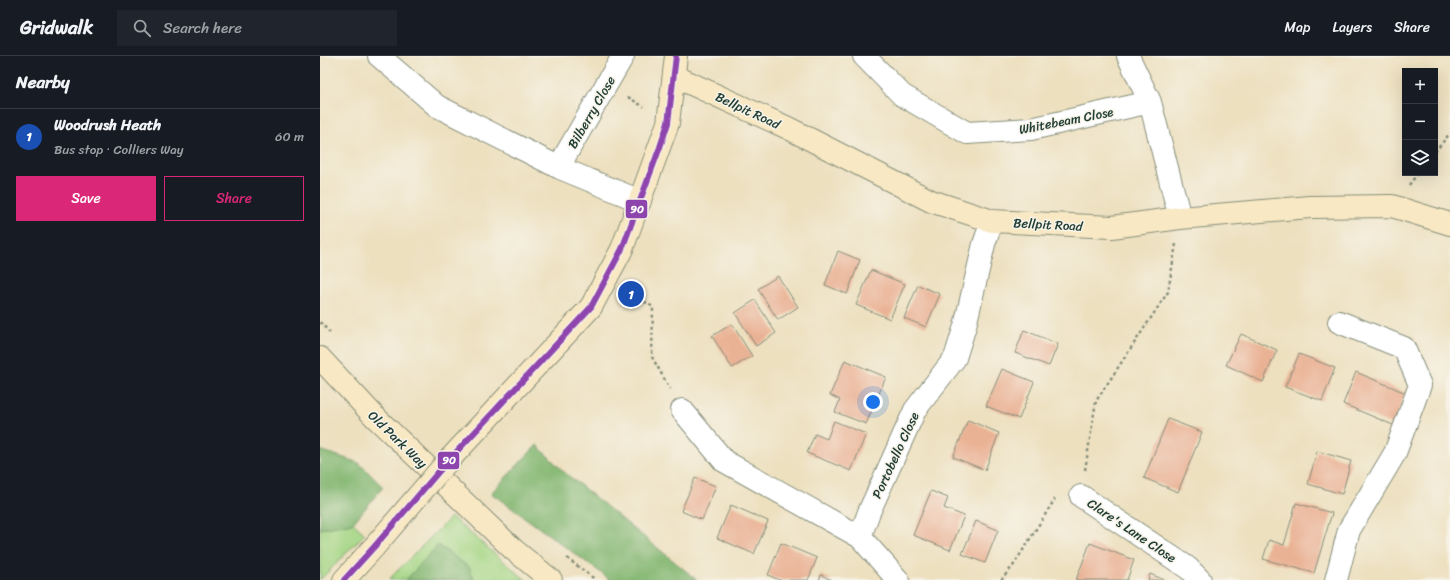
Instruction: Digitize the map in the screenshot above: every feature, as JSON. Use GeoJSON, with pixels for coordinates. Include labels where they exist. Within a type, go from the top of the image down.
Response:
{"type":"FeatureCollection","features":[{"type":"Feature","properties":{"kind":"street"},"geometry":{"type":"LineString","coordinates":[[379,56],[438,106],[560,168],[640,201]]}},
{"type":"Feature","properties":{"kind":"street","name":"Bilberry Close"},"geometry":{"type":"LineString","coordinates":[[560,168],[566,154],[623,56]]}},
{"type":"Feature","properties":{"kind":"street","name":"Whitebeam Close"},"geometry":{"type":"LineString","coordinates":[[864,56],[902,95],[967,134],[1031,129],[1150,102]]}},
{"type":"Feature","properties":{"kind":"street"},"geometry":{"type":"LineString","coordinates":[[1128,56],[1150,102],[1180,218]]}},
{"type":"Feature","properties":{"kind":"street"},"geometry":{"type":"LineString","coordinates":[[344,580],[447,462],[591,307],[622,250],[668,123],[675,66]]}},
{"type":"Feature","properties":{"kind":"street","name":"Bellpit Road"},"geometry":{"type":"LineString","coordinates":[[675,66],[788,128],[931,201],[992,221],[1112,227],[1180,218],[1310,207],[1392,206],[1450,224]]}},
{"type":"Feature","properties":{"kind":"street","name":"Portobello Close"},"geometry":{"type":"LineString","coordinates":[[860,537],[869,512],[915,410],[955,358],[965,326],[984,244],[992,221]]}},
{"type":"Feature","properties":{"kind":"street"},"geometry":{"type":"LineString","coordinates":[[1336,580],[1349,530],[1395,454],[1420,385],[1404,348],[1339,322]]}},
{"type":"Feature","properties":{"kind":"street","name":"Old Park Way"},"geometry":{"type":"LineString","coordinates":[[320,358],[375,417],[514,550],[551,580]]}},
{"type":"Feature","properties":{"kind":"street"},"geometry":{"type":"LineString","coordinates":[[682,410],[724,461],[860,537],[898,580]]}},
{"type":"Feature","properties":{"kind":"street","name":"Clare's Lane Close"},"geometry":{"type":"LineString","coordinates":[[1081,496],[1188,568],[1200,580]]}},
{"type":"Feature","properties":{"kind":"path"},"geometry":{"type":"LineString","coordinates":[[607,83],[668,123]]}},
{"type":"Feature","properties":{"kind":"path"},"geometry":{"type":"LineString","coordinates":[[1438,148],[1450,133]]}},
{"type":"Feature","properties":{"kind":"path"},"geometry":{"type":"LineString","coordinates":[[1001,580],[1013,566],[1056,498],[1081,496],[1096,401],[1168,292],[1180,218]]}},
{"type":"Feature","properties":{"kind":"path"},"geometry":{"type":"LineString","coordinates":[[606,278],[653,307],[652,357],[682,410]]}},
{"type":"Feature","properties":{"kind":"green space"},"geometry":{"type":"Polygon","coordinates":[[[537,445],[564,472],[697,580],[611,580],[491,493],[537,445]]]}},
{"type":"Feature","properties":{"kind":"green space"},"geometry":{"type":"Polygon","coordinates":[[[320,450],[359,463],[383,487],[353,523],[320,529],[320,450]]]}},
{"type":"Feature","properties":{"kind":"green space"},"geometry":{"type":"Polygon","coordinates":[[[451,517],[526,580],[388,580],[451,517]]]}},
{"type":"Feature","properties":{"kind":"green space"},"geometry":{"type":"Polygon","coordinates":[[[353,523],[365,534],[320,580],[320,529],[353,523]]]}},
{"type":"Feature","properties":{"kind":"green space"},"geometry":{"type":"Polygon","coordinates":[[[438,545],[470,568],[474,580],[406,580],[438,545]]]}},
{"type":"Feature","properties":{"kind":"building"},"geometry":{"type":"Polygon","coordinates":[[[838,251],[860,260],[847,294],[825,285],[838,251]]]}},
{"type":"Feature","properties":{"kind":"building"},"geometry":{"type":"Polygon","coordinates":[[[871,270],[905,284],[890,319],[856,305],[871,270]]]}},
{"type":"Feature","properties":{"kind":"building"},"geometry":{"type":"Polygon","coordinates":[[[778,276],[798,307],[778,320],[758,289],[778,276]]]}},
{"type":"Feature","properties":{"kind":"building"},"geometry":{"type":"Polygon","coordinates":[[[918,285],[940,294],[926,327],[904,318],[918,285]]]}},
{"type":"Feature","properties":{"kind":"building"},"geometry":{"type":"Polygon","coordinates":[[[755,300],[776,333],[756,346],[735,313],[755,300]]]}},
{"type":"Feature","properties":{"kind":"building"},"geometry":{"type":"Polygon","coordinates":[[[732,324],[752,356],[732,368],[712,336],[732,324]]]}},
{"type":"Feature","properties":{"kind":"building"},"geometry":{"type":"Polygon","coordinates":[[[1024,330],[1058,344],[1049,366],[1015,353],[1024,330]]]}},
{"type":"Feature","properties":{"kind":"building"},"geometry":{"type":"Polygon","coordinates":[[[1241,334],[1277,350],[1263,382],[1226,365],[1241,334]]]}},
{"type":"Feature","properties":{"kind":"building"},"geometry":{"type":"Polygon","coordinates":[[[1299,354],[1335,368],[1322,401],[1285,387],[1299,354]]]}},
{"type":"Feature","properties":{"kind":"building"},"geometry":{"type":"Polygon","coordinates":[[[845,360],[886,377],[866,424],[835,412],[840,400],[830,395],[845,360]]]}},
{"type":"Feature","properties":{"kind":"building"},"geometry":{"type":"Polygon","coordinates":[[[1002,369],[1034,382],[1019,419],[986,406],[1002,369]]]}},
{"type":"Feature","properties":{"kind":"building"},"geometry":{"type":"Polygon","coordinates":[[[1356,372],[1406,393],[1393,425],[1343,404],[1356,372]]]}},
{"type":"Feature","properties":{"kind":"building"},"geometry":{"type":"Polygon","coordinates":[[[1168,419],[1202,432],[1178,492],[1144,478],[1168,419]]]}},
{"type":"Feature","properties":{"kind":"building"},"geometry":{"type":"Polygon","coordinates":[[[968,420],[999,433],[985,470],[953,457],[968,420]]]}},
{"type":"Feature","properties":{"kind":"building"},"geometry":{"type":"Polygon","coordinates":[[[834,421],[866,434],[851,471],[807,453],[815,434],[827,439],[834,421]]]}},
{"type":"Feature","properties":{"kind":"building"},"geometry":{"type":"Polygon","coordinates":[[[1317,451],[1351,461],[1342,494],[1308,484],[1317,451]]]}},
{"type":"Feature","properties":{"kind":"building"},"geometry":{"type":"Polygon","coordinates":[[[695,478],[716,486],[702,520],[681,511],[695,478]]]}},
{"type":"Feature","properties":{"kind":"building"},"geometry":{"type":"Polygon","coordinates":[[[931,491],[948,498],[944,508],[964,516],[950,550],[913,535],[931,491]]]}},
{"type":"Feature","properties":{"kind":"building"},"geometry":{"type":"Polygon","coordinates":[[[1296,503],[1332,513],[1314,573],[1263,559],[1269,540],[1284,545],[1296,503]]]}},
{"type":"Feature","properties":{"kind":"building"},"geometry":{"type":"Polygon","coordinates":[[[731,505],[768,521],[754,554],[717,538],[731,505]]]}},
{"type":"Feature","properties":{"kind":"building"},"geometry":{"type":"Polygon","coordinates":[[[976,521],[998,530],[985,563],[962,554],[976,521]]]}},
{"type":"Feature","properties":{"kind":"building"},"geometry":{"type":"Polygon","coordinates":[[[781,543],[817,558],[808,580],[779,580],[768,575],[781,543]]]}},
{"type":"Feature","properties":{"kind":"building"},"geometry":{"type":"Polygon","coordinates":[[[1090,543],[1134,560],[1127,580],[1076,580],[1090,543]]]}},
{"type":"Feature","properties":{"kind":"building"},"geometry":{"type":"Polygon","coordinates":[[[1150,574],[1165,580],[1148,580],[1150,574]]]}},
{"type":"Feature","properties":{"kind":"building"},"geometry":{"type":"Polygon","coordinates":[[[821,575],[832,580],[819,580],[821,575]]]}},
{"type":"Feature","properties":{"kind":"transit line","name":"90"},"geometry":{"type":"LineString","coordinates":[[344,580],[447,462],[591,307],[622,249],[660,147],[668,123],[676,56]]}},
{"type":"Feature","properties":{"kind":"place","name":"Woodrush Heath"},"geometry":{"type":"Point","coordinates":[631,294]}}]}
